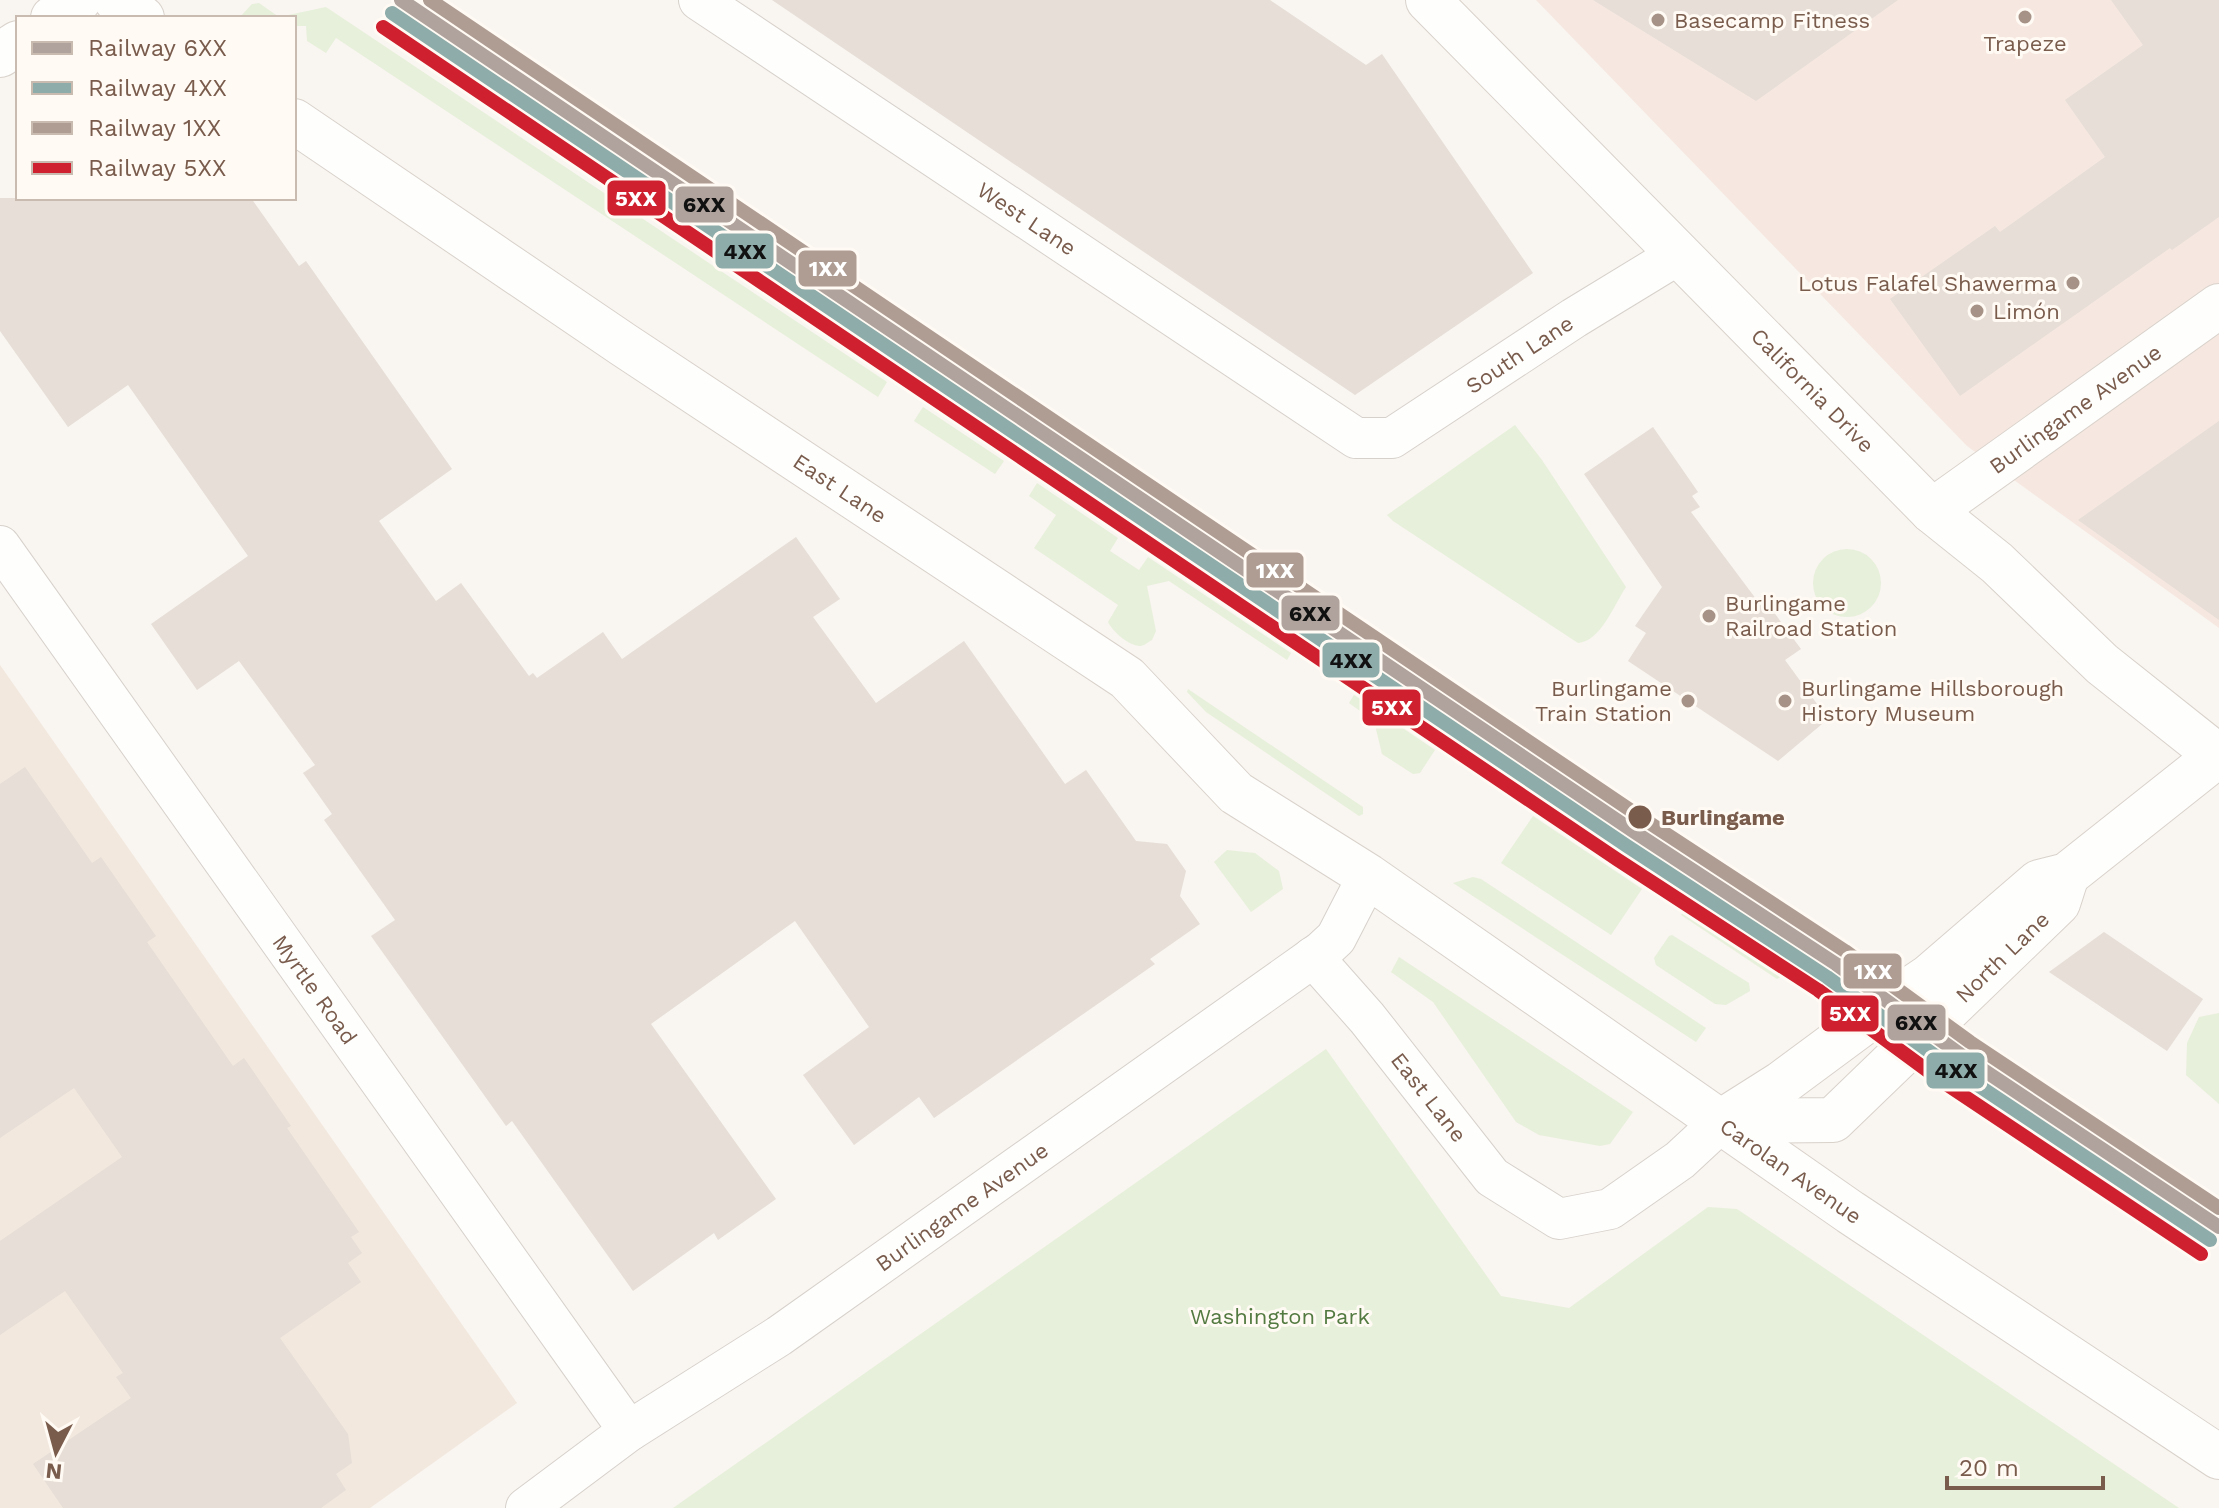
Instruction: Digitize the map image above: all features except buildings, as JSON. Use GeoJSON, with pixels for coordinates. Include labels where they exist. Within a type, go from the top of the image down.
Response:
{"type":"FeatureCollection","features":[{"type":"Feature","properties":{"kind":"street"},"geometry":{"type":"LineString","coordinates":[[56,16],[79,0]]}},
{"type":"Feature","properties":{"kind":"street"},"geometry":{"type":"LineString","coordinates":[[116,0],[139,16]]}},
{"type":"Feature","properties":{"kind":"street","name":"West Lane"},"geometry":{"type":"LineString","coordinates":[[699,0],[1356,438]]}},
{"type":"Feature","properties":{"kind":"street","name":"California Drive"},"geometry":{"type":"LineString","coordinates":[[1428,0],[1932,511],[1997,563],[2102,664],[2218,756]]}},
{"type":"Feature","properties":{"kind":"street","name":"East Lane"},"geometry":{"type":"LineString","coordinates":[[296,122],[624,345],[1127,678],[1236,793],[1368,876]]}},
{"type":"Feature","properties":{"kind":"street","name":"South Lane"},"geometry":{"type":"LineString","coordinates":[[1356,438],[1392,438],[1574,318],[1679,254]]}},
{"type":"Feature","properties":{"kind":"street","name":"Burlingame Avenue"},"geometry":{"type":"LineString","coordinates":[[1932,511],[2219,306]]}},
{"type":"Feature","properties":{"kind":"street","name":"Myrtle Road"},"geometry":{"type":"LineString","coordinates":[[0,546],[629,1431]]}},
{"type":"Feature","properties":{"kind":"street","name":"North Lane"},"geometry":{"type":"LineString","coordinates":[[1559,1219],[1610,1209],[1680,1160],[1722,1121],[1782,1083],[1930,976],[2039,882],[2067,875],[2218,756]]}},
{"type":"Feature","properties":{"kind":"street","name":"North Lane"},"geometry":{"type":"LineString","coordinates":[[1722,1121],[1833,1120],[2058,903],[2067,875]]}},
{"type":"Feature","properties":{"kind":"street","name":"Burlingame Avenue"},"geometry":{"type":"LineString","coordinates":[[526,1508],[629,1431],[779,1336],[1313,957],[1336,938],[1368,876]]}},
{"type":"Feature","properties":{"kind":"street","name":"Carolan Avenue"},"geometry":{"type":"LineString","coordinates":[[1368,876],[1876,1230],[2219,1457]]}},
{"type":"Feature","properties":{"kind":"street","name":"East Lane"},"geometry":{"type":"LineString","coordinates":[[1313,957],[1375,1028],[1492,1177],[1559,1219]]}},
{"type":"Feature","properties":{"kind":"shaded area"},"geometry":{"type":"Polygon","coordinates":[[[1536,0],[2219,0],[2219,628],[1967,446],[1536,0]]]}},
{"type":"Feature","properties":{"kind":"shaded area"},"geometry":{"type":"Polygon","coordinates":[[[0,665],[517,1403],[370,1508],[0,1508],[0,665]]]}},
{"type":"Feature","properties":{"kind":"green space"},"geometry":{"type":"Polygon","coordinates":[[[259,3],[278,16],[241,16],[252,4],[259,3]]]}},
{"type":"Feature","properties":{"kind":"green space"},"geometry":{"type":"Polygon","coordinates":[[[326,7],[887,382],[878,397],[336,38],[326,53],[307,41],[306,26],[296,26],[296,16],[284,16],[326,7]]]}},
{"type":"Feature","properties":{"kind":"green space"},"geometry":{"type":"Polygon","coordinates":[[[923,407],[1004,461],[995,474],[914,421],[923,407]]]}},
{"type":"Feature","properties":{"kind":"green space"},"geometry":{"type":"Polygon","coordinates":[[[1515,425],[1542,460],[1626,587],[1600,629],[1586,641],[1578,643],[1387,515],[1515,425]]]}},
{"type":"Feature","properties":{"kind":"green space"},"geometry":{"type":"Polygon","coordinates":[[[1037,483],[1118,538],[1110,551],[1139,570],[1148,557],[1291,653],[1287,660],[1169,581],[1147,586],[1156,631],[1152,640],[1140,646],[1126,641],[1108,622],[1118,605],[1034,548],[1056,515],[1029,496],[1037,483]]]}},
{"type":"Feature","properties":{"kind":"green space"},"geometry":{"type":"Polygon","coordinates":[[[1840,549],[1854,549],[1866,554],[1876,564],[1881,583],[1876,602],[1866,612],[1854,617],[1840,617],[1828,612],[1818,602],[1813,590],[1813,576],[1818,564],[1828,554],[1840,549]]]}},
{"type":"Feature","properties":{"kind":"green space"},"geometry":{"type":"Polygon","coordinates":[[[1188,689],[1363,807],[1363,814],[1359,816],[1206,712],[1187,692],[1188,689]]]}},
{"type":"Feature","properties":{"kind":"green space"},"geometry":{"type":"Polygon","coordinates":[[[1354,695],[1435,750],[1420,773],[1413,774],[1382,754],[1374,721],[1349,703],[1354,695]]]}},
{"type":"Feature","properties":{"kind":"green space"},"geometry":{"type":"Polygon","coordinates":[[[1533,816],[1642,889],[1611,935],[1501,863],[1533,816]]]}},
{"type":"Feature","properties":{"kind":"green space"},"geometry":{"type":"Polygon","coordinates":[[[1227,850],[1255,853],[1279,871],[1283,889],[1251,912],[1214,862],[1227,850]]]}},
{"type":"Feature","properties":{"kind":"green space"},"geometry":{"type":"Polygon","coordinates":[[[1473,877],[1481,879],[1706,1028],[1696,1042],[1453,883],[1473,877]]]}},
{"type":"Feature","properties":{"kind":"green space"},"geometry":{"type":"Polygon","coordinates":[[[1694,895],[1800,965],[1777,979],[1681,915],[1694,895]]]}},
{"type":"Feature","properties":{"kind":"green space"},"geometry":{"type":"Polygon","coordinates":[[[1672,935],[1749,983],[1750,991],[1726,1005],[1715,1004],[1656,965],[1654,958],[1672,935]]]}},
{"type":"Feature","properties":{"kind":"green space"},"geometry":{"type":"Polygon","coordinates":[[[1399,957],[1633,1112],[1610,1144],[1600,1146],[1539,1135],[1516,1122],[1433,1002],[1391,972],[1399,957]]]}},
{"type":"Feature","properties":{"kind":"green space"},"geometry":{"type":"Polygon","coordinates":[[[2219,1013],[2219,1104],[2186,1075],[2187,1043],[2199,1017],[2219,1013]]]}},
{"type":"Feature","properties":{"kind":"green space","name":"Washington Park"},"geometry":{"type":"Polygon","coordinates":[[[1326,1049],[1501,1296],[1569,1308],[1708,1207],[1737,1209],[2179,1508],[673,1508],[1326,1049]]]}},
{"type":"Feature","properties":{"kind":"rail line","name":"6XX"},"geometry":{"type":"LineString","coordinates":[[401,0],[1636,833],[1836,964],[1961,1055],[2219,1227]]}},
{"type":"Feature","properties":{"kind":"rail line","name":"1XX"},"geometry":{"type":"LineString","coordinates":[[430,0],[1645,820],[1845,951],[1970,1042],[2219,1208]]}},
{"type":"Feature","properties":{"kind":"rail line","name":"4XX"},"geometry":{"type":"LineString","coordinates":[[392,13],[1627,846],[1827,977],[1952,1068],[2210,1240]]}},
{"type":"Feature","properties":{"kind":"rail line","name":"5XX"},"geometry":{"type":"LineString","coordinates":[[383,27],[1618,860],[1818,990],[1943,1082],[2201,1254]]}},
{"type":"Feature","properties":{"kind":"place","name":"Trapeze"},"geometry":{"type":"Point","coordinates":[2025,17]}},
{"type":"Feature","properties":{"kind":"place","name":"Basecamp Fitness"},"geometry":{"type":"Point","coordinates":[1658,20]}},
{"type":"Feature","properties":{"kind":"place","name":"Lotus Falafel Shawerma"},"geometry":{"type":"Point","coordinates":[2073,283]}},
{"type":"Feature","properties":{"kind":"place","name":"Limón"},"geometry":{"type":"Point","coordinates":[1977,311]}},
{"type":"Feature","properties":{"kind":"place","name":"Burlingame Railroad Station"},"geometry":{"type":"Point","coordinates":[1709,616]}},
{"type":"Feature","properties":{"kind":"place","name":"Burlingame Train Station"},"geometry":{"type":"Point","coordinates":[1688,701]}},
{"type":"Feature","properties":{"kind":"place","name":"Burlingame Hillsborough History Museum"},"geometry":{"type":"Point","coordinates":[1785,701]}},
{"type":"Feature","properties":{"kind":"place","name":"Burlingame"},"geometry":{"type":"Point","coordinates":[1640,817]}}]}
